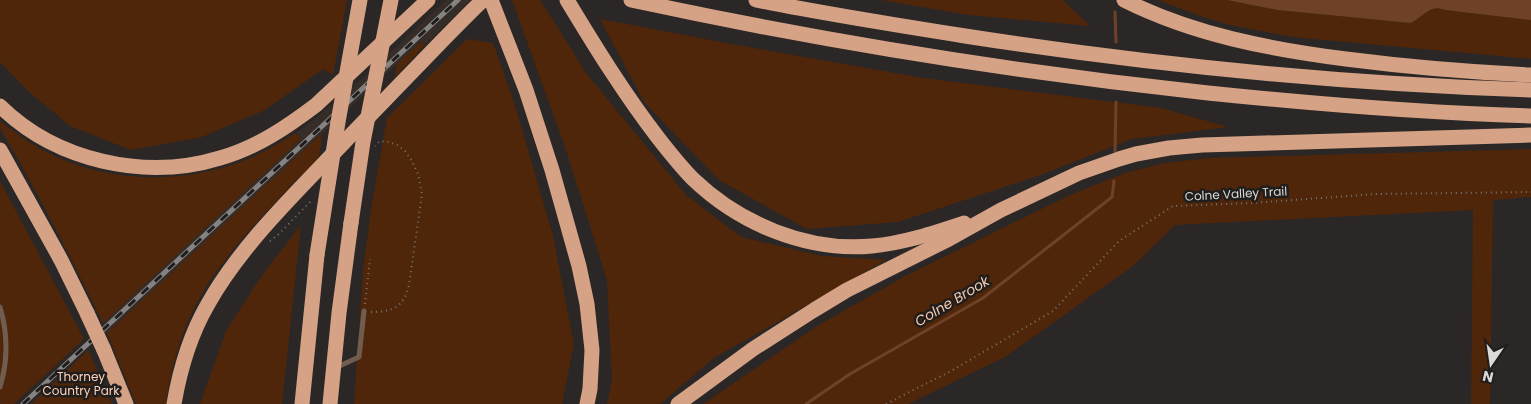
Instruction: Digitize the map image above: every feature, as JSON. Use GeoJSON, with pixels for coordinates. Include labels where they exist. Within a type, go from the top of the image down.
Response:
{"type":"FeatureCollection","features":[{"type":"Feature","properties":{"kind":"highway"},"geometry":{"type":"LineString","coordinates":[[302,404],[316,256],[360,0]]}},
{"type":"Feature","properties":{"kind":"highway"},"geometry":{"type":"LineString","coordinates":[[330,404],[351,223],[364,142],[391,0]]}},
{"type":"Feature","properties":{"kind":"highway"},"geometry":{"type":"LineString","coordinates":[[0,106],[17,121],[54,144],[95,160],[124,166],[161,167],[181,166],[218,159],[261,142],[316,105],[428,0]]}},
{"type":"Feature","properties":{"kind":"highway"},"geometry":{"type":"LineString","coordinates":[[174,404],[190,340],[207,304],[230,270],[273,218],[398,86],[483,0]]}},
{"type":"Feature","properties":{"kind":"highway"},"geometry":{"type":"LineString","coordinates":[[491,0],[552,170],[579,266],[587,304],[592,350],[590,389],[587,404]]}},
{"type":"Feature","properties":{"kind":"highway"},"geometry":{"type":"LineString","coordinates":[[568,0],[635,108],[688,173],[722,202],[771,230],[791,237],[823,244],[873,246],[930,234],[1001,210]]}},
{"type":"Feature","properties":{"kind":"highway"},"geometry":{"type":"LineString","coordinates":[[630,0],[693,14],[849,43],[986,66],[1163,88],[1323,104],[1395,110],[1531,116]]}},
{"type":"Feature","properties":{"kind":"highway"},"geometry":{"type":"LineString","coordinates":[[756,0],[911,28],[1150,61],[1283,75],[1531,90]]}},
{"type":"Feature","properties":{"kind":"highway"},"geometry":{"type":"LineString","coordinates":[[1124,0],[1184,25],[1272,48],[1305,54],[1401,65],[1531,75]]}},
{"type":"Feature","properties":{"kind":"highway"},"geometry":{"type":"LineString","coordinates":[[678,404],[753,349],[822,305],[872,277],[949,239],[1001,210],[1079,173],[1136,154],[1202,144],[1531,135]]}},
{"type":"Feature","properties":{"kind":"highway"},"geometry":{"type":"LineString","coordinates":[[0,150],[61,260],[104,350],[126,404]]}},
{"type":"Feature","properties":{"kind":"lane"},"geometry":{"type":"LineString","coordinates":[[0,307],[7,345],[5,372],[0,387]]}},
{"type":"Feature","properties":{"kind":"lane"},"geometry":{"type":"LineString","coordinates":[[333,369],[359,357],[364,312]]}},
{"type":"Feature","properties":{"kind":"path","name":"Colne Valley Trail"},"geometry":{"type":"LineString","coordinates":[[886,404],[952,371],[1053,311],[1119,241],[1173,206],[1252,203],[1376,194],[1531,192]]}},
{"type":"Feature","properties":{"kind":"path"},"geometry":{"type":"LineString","coordinates":[[364,312],[370,259]]}},
{"type":"Feature","properties":{"kind":"shaded area"},"geometry":{"type":"Polygon","coordinates":[[[446,0],[471,0],[425,45],[422,41],[107,333],[103,323],[301,139],[296,133],[363,78],[446,0]]]}},
{"type":"Feature","properties":{"kind":"shaded area"},"geometry":{"type":"Polygon","coordinates":[[[1227,0],[1531,0],[1531,20],[1435,9],[1411,23],[1277,10],[1227,0]]]}},
{"type":"Feature","properties":{"kind":"green space"},"geometry":{"type":"Polygon","coordinates":[[[0,0],[347,0],[333,75],[323,69],[265,110],[202,137],[131,150],[70,126],[28,91],[0,62],[0,0]]]}},
{"type":"Feature","properties":{"kind":"green space"},"geometry":{"type":"Polygon","coordinates":[[[512,0],[540,0],[587,74],[686,195],[741,237],[822,256],[886,260],[714,358],[660,404],[607,404],[612,380],[607,280],[565,147],[512,0]]]}},
{"type":"Feature","properties":{"kind":"green space"},"geometry":{"type":"Polygon","coordinates":[[[881,0],[1063,0],[1090,26],[968,15],[881,0]]]}},
{"type":"Feature","properties":{"kind":"green space"},"geometry":{"type":"Polygon","coordinates":[[[1158,0],[1227,0],[1277,10],[1411,23],[1435,9],[1531,20],[1531,59],[1292,37],[1230,25],[1158,0]]]}},
{"type":"Feature","properties":{"kind":"green space"},"geometry":{"type":"Polygon","coordinates":[[[600,19],[923,78],[1161,108],[1228,127],[1132,139],[1038,176],[898,222],[807,229],[719,180],[644,102],[600,19]]]}},
{"type":"Feature","properties":{"kind":"green space"},"geometry":{"type":"Polygon","coordinates":[[[467,39],[493,43],[514,102],[553,236],[574,344],[562,404],[354,404],[363,271],[371,210],[387,118],[467,39]]]}},
{"type":"Feature","properties":{"kind":"green space"},"geometry":{"type":"Polygon","coordinates":[[[422,41],[425,45],[395,77],[397,64],[422,41]]]}},
{"type":"Feature","properties":{"kind":"green space"},"geometry":{"type":"Polygon","coordinates":[[[0,121],[30,143],[65,161],[117,175],[144,177],[171,177],[224,167],[250,158],[296,133],[301,139],[103,323],[53,224],[0,128],[0,121]]]}},
{"type":"Feature","properties":{"kind":"green space"},"geometry":{"type":"Polygon","coordinates":[[[322,133],[320,153],[317,159],[245,236],[205,289],[195,307],[180,344],[169,383],[166,404],[136,404],[107,333],[322,133]]]}},
{"type":"Feature","properties":{"kind":"green space"},"geometry":{"type":"Polygon","coordinates":[[[1531,149],[1531,197],[1493,200],[1490,404],[1471,404],[1473,210],[1175,225],[1133,266],[1005,357],[908,404],[703,404],[819,325],[905,276],[1070,195],[1125,173],[1165,163],[1209,158],[1531,149]]]}},
{"type":"Feature","properties":{"kind":"green space"},"geometry":{"type":"Polygon","coordinates":[[[0,181],[84,339],[14,404],[0,404],[0,181]]]}},
{"type":"Feature","properties":{"kind":"green space"},"geometry":{"type":"Polygon","coordinates":[[[301,225],[282,404],[200,404],[226,331],[260,278],[301,225]]]}},
{"type":"Feature","properties":{"kind":"green space","name":"Thorney Country Park"},"geometry":{"type":"Polygon","coordinates":[[[88,350],[112,404],[31,404],[88,350]]]}},
{"type":"Feature","properties":{"kind":"waterway","name":"Colne Brook"},"geometry":{"type":"LineString","coordinates":[[1115,12],[1116,42]]}},
{"type":"Feature","properties":{"kind":"waterway","name":"Colne Brook"},"geometry":{"type":"LineString","coordinates":[[1115,152],[1116,102]]}},
{"type":"Feature","properties":{"kind":"waterway","name":"Colne Brook"},"geometry":{"type":"LineString","coordinates":[[806,404],[850,374],[983,298],[1112,197],[1114,181]]}},
{"type":"Feature","properties":{"kind":"railway"},"geometry":{"type":"LineString","coordinates":[[23,404],[458,0]]}}]}
